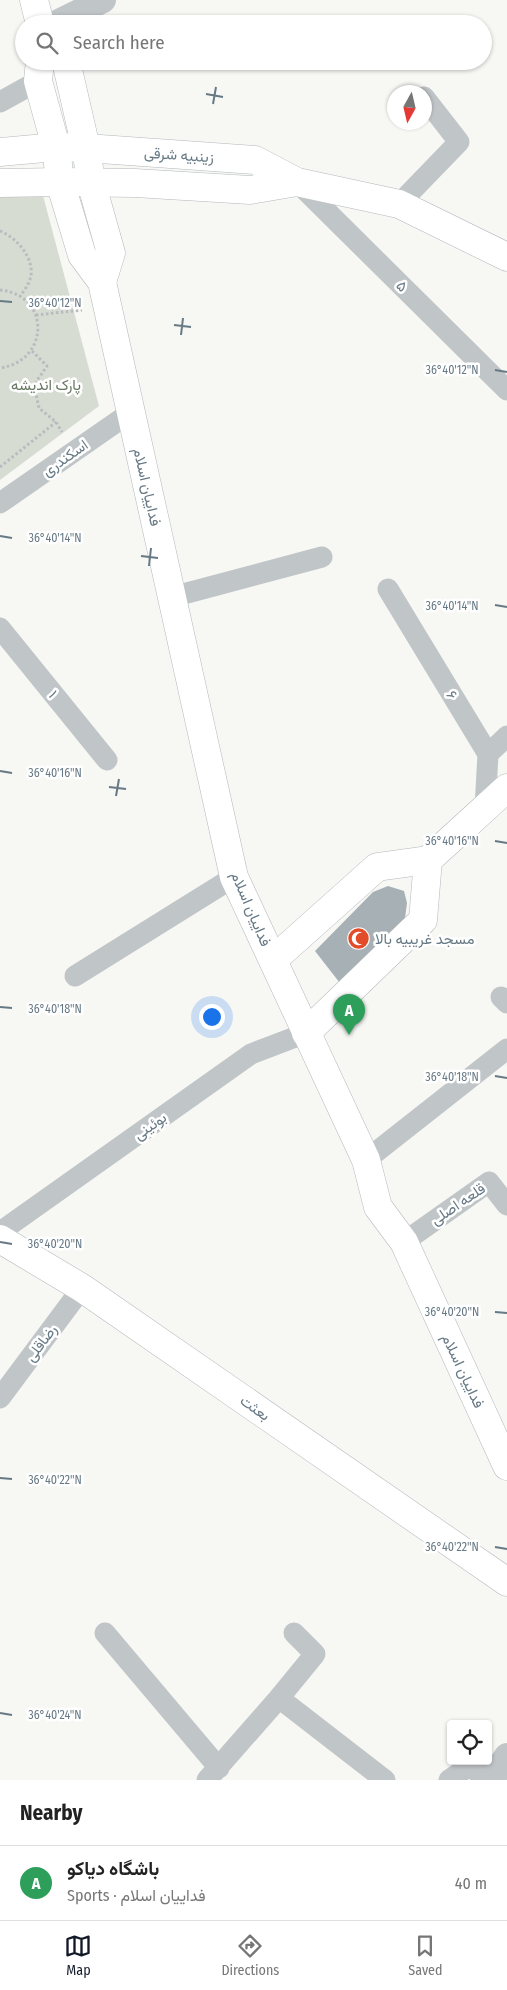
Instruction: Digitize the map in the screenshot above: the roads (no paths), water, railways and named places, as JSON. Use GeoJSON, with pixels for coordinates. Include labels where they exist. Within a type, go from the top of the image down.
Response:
{"type":"FeatureCollection","features":[{"type":"Feature","properties":{"kind":"main road"},"geometry":{"type":"LineString","coordinates":[[34,0],[38,15]]}},
{"type":"Feature","properties":{"kind":"main road"},"geometry":{"type":"LineString","coordinates":[[68,70],[86,148],[91,182],[111,253],[105,295]]}},
{"type":"Feature","properties":{"kind":"main road","name":"فداییان اسلام"},"geometry":{"type":"LineString","coordinates":[[39,71],[56,147],[60,182],[82,255],[105,295],[234,877],[366,1160],[378,1207],[404,1242],[507,1466]]}},
{"type":"Feature","properties":{"kind":"main road","name":"زینبیه شرقی"},"geometry":{"type":"LineString","coordinates":[[0,152],[56,147],[255,160],[297,182],[399,204],[507,256]]}},
{"type":"Feature","properties":{"kind":"main road","name":"زینبیه شرقی"},"geometry":{"type":"LineString","coordinates":[[0,183],[135,183],[250,190],[297,182]]}},
{"type":"Feature","properties":{"kind":"main road"},"geometry":{"type":"LineString","coordinates":[[273,960],[377,867],[428,860],[507,788]]}},
{"type":"Feature","properties":{"kind":"main road"},"geometry":{"type":"LineString","coordinates":[[306,1033],[423,920],[428,860]]}},
{"type":"Feature","properties":{"kind":"main road","name":"بعثت"},"geometry":{"type":"LineString","coordinates":[[0,1239],[82,1288],[507,1582]]}},
{"type":"Feature","properties":{"kind":"street"},"geometry":{"type":"LineString","coordinates":[[73,15],[103,0]]}},
{"type":"Feature","properties":{"kind":"street"},"geometry":{"type":"LineString","coordinates":[[0,102],[39,71]]}},
{"type":"Feature","properties":{"kind":"street"},"geometry":{"type":"LineString","coordinates":[[399,204],[459,142],[432,107]]}},
{"type":"Feature","properties":{"kind":"street","name":"۵"},"geometry":{"type":"LineString","coordinates":[[297,182],[507,390]]}},
{"type":"Feature","properties":{"kind":"street","name":"اسکندری"},"geometry":{"type":"LineString","coordinates":[[0,503],[131,412]]}},
{"type":"Feature","properties":{"kind":"street"},"geometry":{"type":"LineString","coordinates":[[172,597],[322,557]]}},
{"type":"Feature","properties":{"kind":"street","name":"۶"},"geometry":{"type":"LineString","coordinates":[[388,589],[488,754]]}},
{"type":"Feature","properties":{"kind":"street","name":"۱"},"geometry":{"type":"LineString","coordinates":[[0,628],[107,760]]}},
{"type":"Feature","properties":{"kind":"street"},"geometry":{"type":"LineString","coordinates":[[485,808],[488,754],[507,736]]}},
{"type":"Feature","properties":{"kind":"street"},"geometry":{"type":"LineString","coordinates":[[75,976],[234,877]]}},
{"type":"Feature","properties":{"kind":"street","name":"بوئینی"},"geometry":{"type":"LineString","coordinates":[[0,1232],[251,1054],[306,1033]]}},
{"type":"Feature","properties":{"kind":"street"},"geometry":{"type":"LineString","coordinates":[[366,1160],[507,1050]]}},
{"type":"Feature","properties":{"kind":"street","name":"قلعه اصلی"},"geometry":{"type":"LineString","coordinates":[[404,1242],[489,1182],[507,1205]]}},
{"type":"Feature","properties":{"kind":"street","name":"رضاقلی"},"geometry":{"type":"LineString","coordinates":[[0,1398],[82,1288]]}},
{"type":"Feature","properties":{"kind":"street"},"geometry":{"type":"LineString","coordinates":[[105,1634],[213,1774],[315,1654],[294,1632]]}},
{"type":"Feature","properties":{"kind":"street"},"geometry":{"type":"LineString","coordinates":[[279,1698],[385,1780]]}},
{"type":"Feature","properties":{"kind":"street"},"geometry":{"type":"LineString","coordinates":[[491,1780],[507,1756]]}},
{"type":"Feature","properties":{"kind":"street"},"geometry":{"type":"LineString","coordinates":[[448,1780],[471,1765],[485,1780]]}},
{"type":"Feature","properties":{"kind":"place","name":"مسجد غریبیه بالا"},"geometry":{"type":"Point","coordinates":[359,939]}},
{"type":"Feature","properties":{"kind":"place","name":"باشگاه دیاکو"},"geometry":{"type":"Point","coordinates":[349,1035]}},
{"type":"Feature","properties":{"kind":"park label","name":"پارک اندیشه"},"geometry":{"type":"Point","coordinates":[46,385]}}]}
